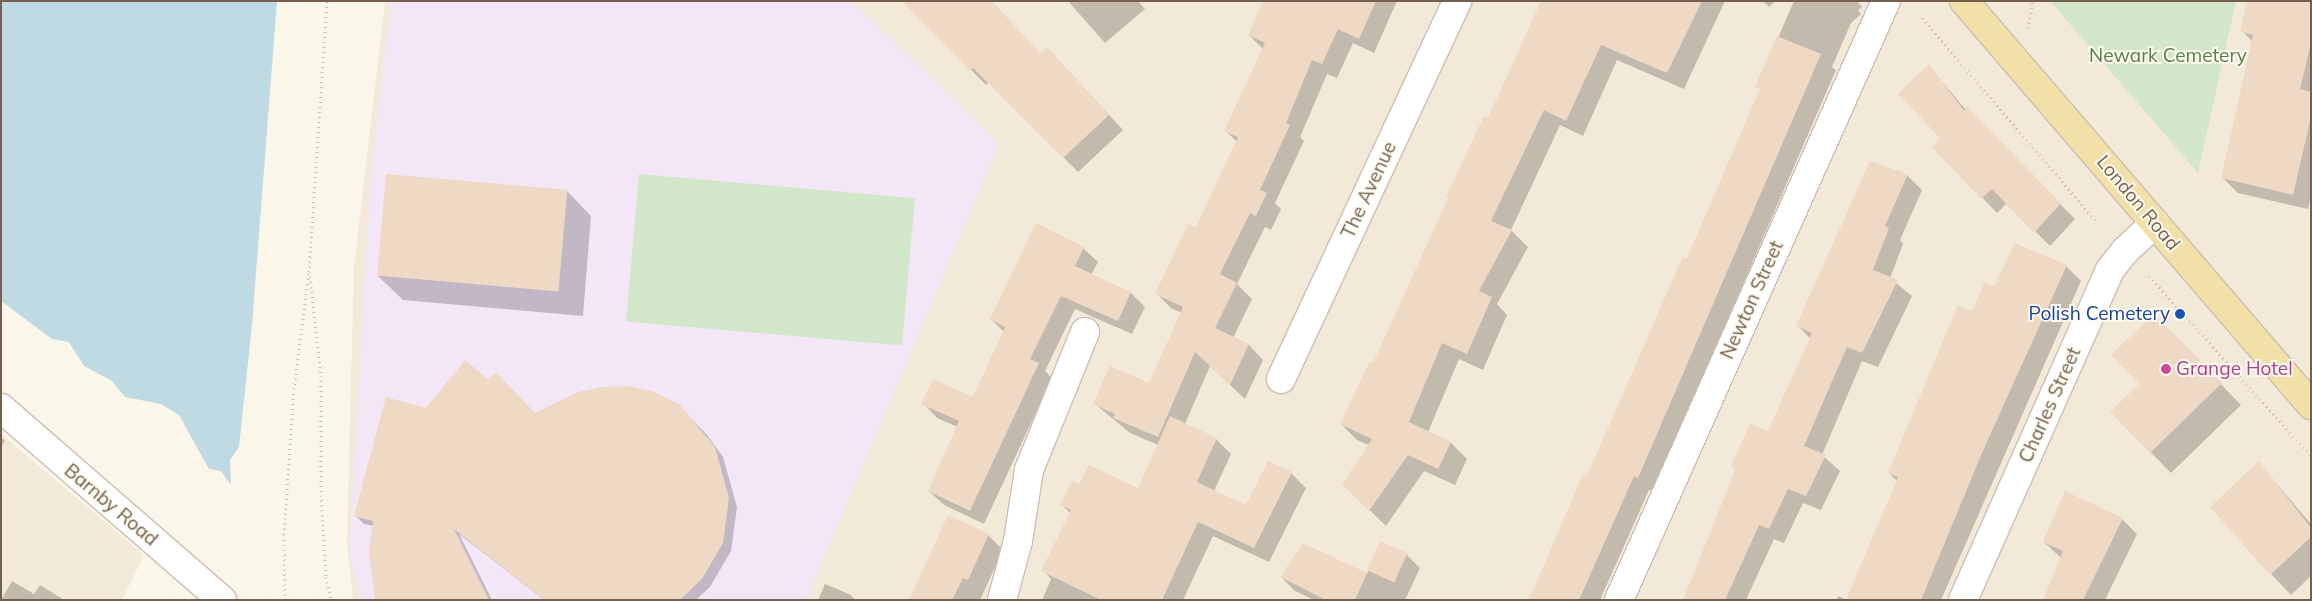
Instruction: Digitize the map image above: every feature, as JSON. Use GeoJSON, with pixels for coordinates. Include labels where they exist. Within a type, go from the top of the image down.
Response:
{"type":"FeatureCollection","features":[{"type":"Feature","properties":{"kind":"main road","name":"London Road"},"geometry":{"type":"LineString","coordinates":[[1964,1],[2311,405]]}},
{"type":"Feature","properties":{"kind":"street","name":"The Avenue"},"geometry":{"type":"LineString","coordinates":[[1281,379],[1457,1]]}},
{"type":"Feature","properties":{"kind":"street","name":"Newton Street"},"geometry":{"type":"LineString","coordinates":[[1619,600],[1886,1]]}},
{"type":"Feature","properties":{"kind":"street","name":"Charles Street"},"geometry":{"type":"LineString","coordinates":[[1963,600],[2110,270],[2125,251],[2155,223]]}},
{"type":"Feature","properties":{"kind":"street"},"geometry":{"type":"LineString","coordinates":[[1002,600],[1018,541],[1030,470],[1085,332]]}},
{"type":"Feature","properties":{"kind":"street","name":"Barnby Road"},"geometry":{"type":"LineString","coordinates":[[4,419],[220,598]]}},
{"type":"Feature","properties":{"kind":"path"},"geometry":{"type":"LineString","coordinates":[[285,600],[284,534],[294,389],[309,272],[327,1]]}},
{"type":"Feature","properties":{"kind":"path"},"geometry":{"type":"LineString","coordinates":[[1922,18],[2098,223]]}},
{"type":"Feature","properties":{"kind":"path"},"geometry":{"type":"LineString","coordinates":[[309,272],[321,376],[321,495],[326,577],[331,600]]}},
{"type":"Feature","properties":{"kind":"path"},"geometry":{"type":"LineString","coordinates":[[2149,276],[2311,456]]}},
{"type":"Feature","properties":{"kind":"shaded area"},"geometry":{"type":"Polygon","coordinates":[[[385,1],[2311,1],[2311,600],[353,600],[347,543],[354,267],[385,1]]]}},
{"type":"Feature","properties":{"kind":"shaded area"},"geometry":{"type":"Polygon","coordinates":[[[391,1],[852,1],[999,144],[806,600],[360,600],[349,552],[371,170],[391,1]]]}},
{"type":"Feature","properties":{"kind":"shaded area"},"geometry":{"type":"Polygon","coordinates":[[[1,434],[144,555],[122,600],[1,600],[1,434]]]}},
{"type":"Feature","properties":{"kind":"green space","name":"Newark Cemetery"},"geometry":{"type":"Polygon","coordinates":[[[2050,1],[2236,1],[2198,173],[2050,1]]]}},
{"type":"Feature","properties":{"kind":"green space"},"geometry":{"type":"Polygon","coordinates":[[[639,174],[915,198],[902,346],[626,321],[639,174]]]}},
{"type":"Feature","properties":{"kind":"water"},"geometry":{"type":"Polygon","coordinates":[[[1,1],[277,1],[252,325],[239,447],[230,460],[231,485],[221,471],[209,469],[179,415],[161,404],[125,397],[112,381],[84,366],[69,342],[52,339],[1,301],[1,1]]]}},
{"type":"Feature","properties":{"kind":"building"},"geometry":{"type":"Polygon","coordinates":[[[902,1],[992,1],[1040,53],[1047,47],[1109,115],[1063,158],[973,68],[970,71],[902,1]]]}},
{"type":"Feature","properties":{"kind":"building"},"geometry":{"type":"Polygon","coordinates":[[[1263,1],[1376,1],[1359,39],[1338,29],[1322,64],[1312,60],[1286,123],[1290,125],[1260,190],[1267,193],[1256,216],[1250,213],[1220,274],[1237,283],[1215,328],[1249,344],[1230,385],[1195,352],[1158,437],[1113,418],[1115,414],[1093,404],[1110,366],[1149,383],[1183,307],[1155,294],[1188,224],[1196,227],[1238,137],[1224,131],[1265,43],[1248,35],[1263,1]]]}},
{"type":"Feature","properties":{"kind":"building"},"geometry":{"type":"Polygon","coordinates":[[[1541,1],[1702,1],[1667,73],[1601,45],[1566,121],[1544,110],[1491,221],[1512,230],[1479,291],[1492,297],[1467,354],[1442,343],[1409,422],[1451,442],[1438,469],[1408,455],[1369,511],[1342,484],[1372,439],[1340,424],[1370,361],[1373,363],[1448,198],[1446,197],[1484,116],[1488,118],[1541,1]]]}},
{"type":"Feature","properties":{"kind":"building"},"geometry":{"type":"Polygon","coordinates":[[[2247,1],[2311,1],[2311,43],[2300,89],[2311,92],[2311,117],[2293,195],[2221,178],[2253,35],[2240,32],[2247,1]]]}},
{"type":"Feature","properties":{"kind":"building"},"geometry":{"type":"Polygon","coordinates":[[[1777,36],[1821,54],[1638,478],[1634,476],[1579,600],[1529,600],[1583,474],[1587,476],[1683,256],[1687,258],[1760,89],[1755,87],[1777,36]]]}},
{"type":"Feature","properties":{"kind":"building"},"geometry":{"type":"Polygon","coordinates":[[[1929,64],[1964,111],[1967,107],[2061,203],[2034,233],[1992,189],[1981,199],[1932,147],[1940,138],[1898,94],[1929,64]]]}},
{"type":"Feature","properties":{"kind":"building"},"geometry":{"type":"Polygon","coordinates":[[[1870,161],[1908,174],[1885,226],[1889,228],[1873,270],[1898,280],[1862,353],[1847,347],[1804,446],[1826,455],[1806,496],[1788,489],[1769,529],[1759,525],[1725,600],[1683,600],[1736,468],[1731,466],[1750,424],[1768,431],[1812,333],[1796,326],[1870,161]]]}},
{"type":"Feature","properties":{"kind":"building"},"geometry":{"type":"Polygon","coordinates":[[[386,174],[567,190],[558,291],[377,276],[386,174]]]}},
{"type":"Feature","properties":{"kind":"building"},"geometry":{"type":"Polygon","coordinates":[[[1036,223],[1084,247],[1075,266],[1131,292],[1118,321],[1061,296],[1030,359],[1039,363],[970,511],[928,491],[959,421],[921,404],[933,379],[973,397],[1005,327],[990,319],[1036,223]]]}},
{"type":"Feature","properties":{"kind":"building"},"geometry":{"type":"Polygon","coordinates":[[[2015,243],[2067,265],[1982,453],[1921,600],[1846,600],[1898,477],[1888,473],[1958,305],[1972,311],[1985,282],[1994,286],[2015,243]]]}},
{"type":"Feature","properties":{"kind":"building","name":"Grange Hotel"},"geometry":{"type":"Polygon","coordinates":[[[2154,314],[2222,383],[2150,453],[2110,412],[2139,384],[2111,355],[2154,314]]]}},
{"type":"Feature","properties":{"kind":"building"},"geometry":{"type":"Polygon","coordinates":[[[465,360],[488,379],[496,372],[535,413],[578,392],[603,387],[628,386],[654,392],[679,404],[715,447],[729,498],[723,543],[702,579],[680,600],[544,600],[454,529],[489,600],[375,600],[369,552],[373,521],[354,516],[386,397],[426,408],[465,360]]]}},
{"type":"Feature","properties":{"kind":"building"},"geometry":{"type":"Polygon","coordinates":[[[1170,416],[1217,438],[1197,482],[1246,505],[1268,461],[1292,472],[1254,548],[1198,522],[1162,600],[1101,600],[1041,571],[1071,510],[1060,505],[1072,481],[1079,484],[1089,465],[1138,488],[1170,416]]]}},
{"type":"Feature","properties":{"kind":"building"},"geometry":{"type":"Polygon","coordinates":[[[2259,461],[2311,528],[2311,537],[2270,575],[2210,507],[2259,461]]]}},
{"type":"Feature","properties":{"kind":"building"},"geometry":{"type":"Polygon","coordinates":[[[2065,491],[2123,518],[2083,600],[2043,600],[2063,551],[2043,542],[2065,491]]]}},
{"type":"Feature","properties":{"kind":"building"},"geometry":{"type":"Polygon","coordinates":[[[948,515],[989,534],[968,580],[963,578],[952,600],[909,600],[948,515]]]}},
{"type":"Feature","properties":{"kind":"building"},"geometry":{"type":"Polygon","coordinates":[[[1380,541],[1407,553],[1394,582],[1367,570],[1380,541]]]}},
{"type":"Feature","properties":{"kind":"building"},"geometry":{"type":"Polygon","coordinates":[[[1303,543],[1367,573],[1355,600],[1326,600],[1280,577],[1303,543]]]}},
{"type":"Feature","properties":{"kind":"place","name":"Polish Cemetery"},"geometry":{"type":"Point","coordinates":[2180,314]}},
{"type":"Feature","properties":{"kind":"place","name":"Grange Hotel"},"geometry":{"type":"Point","coordinates":[2166,369]}}]}
